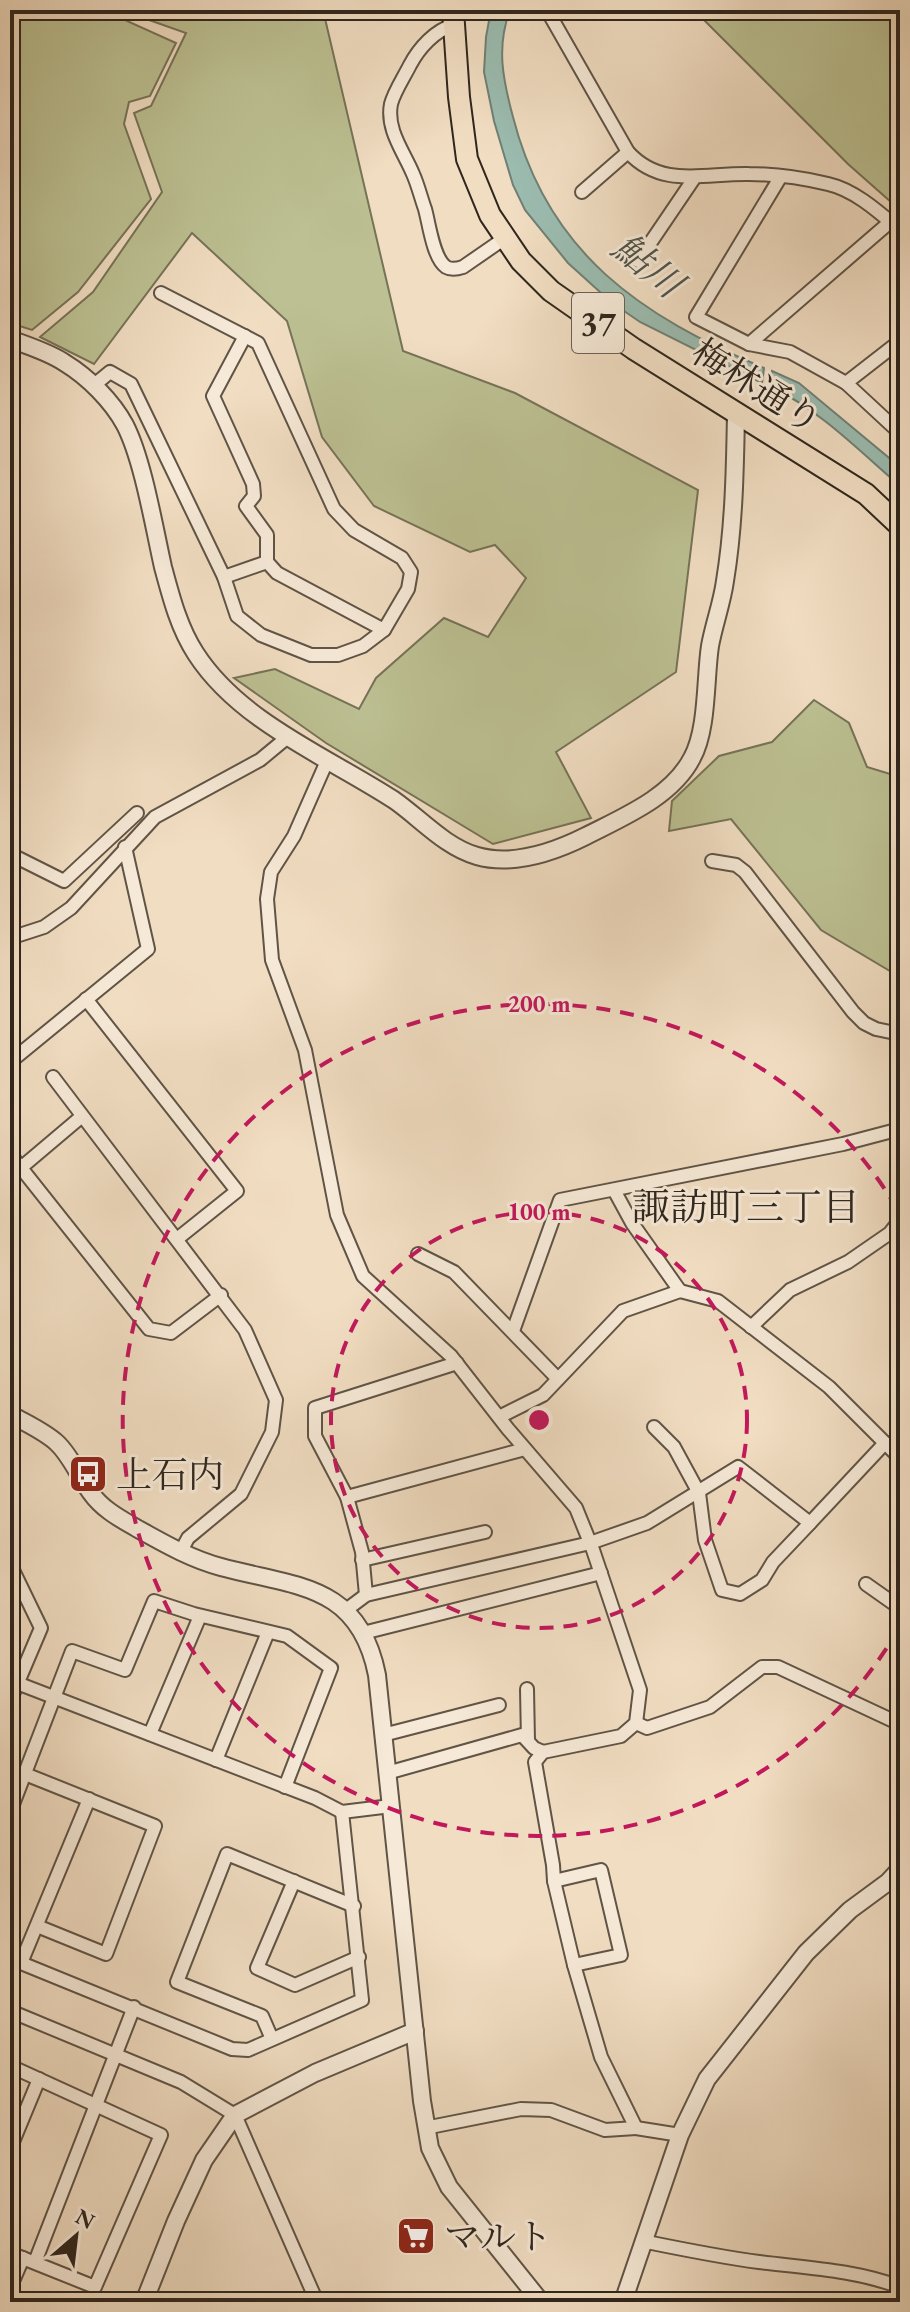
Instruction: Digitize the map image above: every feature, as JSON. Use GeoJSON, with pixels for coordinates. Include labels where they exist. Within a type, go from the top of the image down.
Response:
{"type":"FeatureCollection","features":[{"type":"Feature","properties":{"kind":"main road","name":"梅林通り"},"geometry":{"type":"LineString","coordinates":[[454,18],[467,159],[490,215],[521,261],[551,291],[634,349],[866,494],[900,526]]}},
{"type":"Feature","properties":{"kind":"street"},"geometry":{"type":"LineString","coordinates":[[547,10],[628,152],[642,168],[671,175],[695,177],[745,173],[831,184],[865,202],[895,226],[749,344]]}},
{"type":"Feature","properties":{"kind":"street"},"geometry":{"type":"LineString","coordinates":[[454,18],[414,56],[391,103],[395,137],[413,173],[427,224],[440,260],[446,267],[456,270],[463,267],[505,238]]}},
{"type":"Feature","properties":{"kind":"street"},"geometry":{"type":"LineString","coordinates":[[582,192],[628,152]]}},
{"type":"Feature","properties":{"kind":"street"},"geometry":{"type":"LineString","coordinates":[[781,176],[696,317],[749,344],[790,352],[846,383],[900,433]]}},
{"type":"Feature","properties":{"kind":"street"},"geometry":{"type":"LineString","coordinates":[[638,261],[695,177]]}},
{"type":"Feature","properties":{"kind":"street"},"geometry":{"type":"LineString","coordinates":[[93,386],[110,372],[131,384],[224,577],[237,616],[261,635],[311,655],[338,655],[363,646],[384,630],[411,581],[408,564],[354,530],[334,509],[258,343],[161,293]]}},
{"type":"Feature","properties":{"kind":"street"},"geometry":{"type":"LineString","coordinates":[[245,336],[213,396],[253,484],[254,496],[246,506],[267,535],[267,562],[277,573],[384,630]]}},
{"type":"Feature","properties":{"kind":"street"},"geometry":{"type":"LineString","coordinates":[[10,339],[64,362],[109,402],[126,426],[171,600],[196,654],[239,702],[327,761],[395,801],[457,847],[477,856],[504,860],[563,847],[662,793],[679,777],[693,757],[699,739],[710,647],[729,556],[736,414]]}},
{"type":"Feature","properties":{"kind":"street"},"geometry":{"type":"LineString","coordinates":[[846,383],[900,341]]}},
{"type":"Feature","properties":{"kind":"street"},"geometry":{"type":"LineString","coordinates":[[224,577],[267,562]]}},
{"type":"Feature","properties":{"kind":"street"},"geometry":{"type":"LineString","coordinates":[[10,938],[44,927],[71,908],[155,817],[260,760],[289,736]]}},
{"type":"Feature","properties":{"kind":"street"},"geometry":{"type":"LineString","coordinates":[[327,761],[294,836],[271,872],[267,899],[272,960],[305,1050],[337,1215],[363,1276],[457,1363],[576,1508],[640,1690],[636,1723],[621,1736],[543,1752],[535,1762],[554,1881],[574,1965],[601,2057],[636,2128]]}},
{"type":"Feature","properties":{"kind":"street"},"geometry":{"type":"LineString","coordinates":[[10,854],[64,881],[137,813]]}},
{"type":"Feature","properties":{"kind":"street"},"geometry":{"type":"LineString","coordinates":[[10,1062],[148,949],[125,847]]}},
{"type":"Feature","properties":{"kind":"street"},"geometry":{"type":"LineString","coordinates":[[712,861],[736,865],[745,872],[864,1023],[900,1034]]}},
{"type":"Feature","properties":{"kind":"street"},"geometry":{"type":"LineString","coordinates":[[86,999],[237,1191],[177,1239]]}},
{"type":"Feature","properties":{"kind":"street"},"geometry":{"type":"LineString","coordinates":[[53,1077],[221,1295],[245,1330],[276,1400],[272,1432],[241,1494],[188,1538],[180,1553]]}},
{"type":"Feature","properties":{"kind":"street"},"geometry":{"type":"LineString","coordinates":[[10,1177],[81,1117]]}},
{"type":"Feature","properties":{"kind":"street"},"geometry":{"type":"LineString","coordinates":[[513,1331],[560,1200],[843,1144],[900,1129]]}},
{"type":"Feature","properties":{"kind":"street"},"geometry":{"type":"LineString","coordinates":[[10,1154],[149,1329],[171,1333],[221,1295]]}},
{"type":"Feature","properties":{"kind":"street"},"geometry":{"type":"LineString","coordinates":[[614,1190],[632,1223],[680,1291]]}},
{"type":"Feature","properties":{"kind":"street"},"geometry":{"type":"LineString","coordinates":[[751,1327],[790,1290],[848,1262],[890,1233],[900,1220]]}},
{"type":"Feature","properties":{"kind":"street"},"geometry":{"type":"LineString","coordinates":[[418,1254],[454,1272],[558,1379]]}},
{"type":"Feature","properties":{"kind":"street"},"geometry":{"type":"LineString","coordinates":[[499,1417],[543,1395],[623,1311],[680,1291],[718,1301],[829,1387],[900,1458]]}},
{"type":"Feature","properties":{"kind":"street"},"geometry":{"type":"LineString","coordinates":[[366,1595],[362,1560],[347,1497],[315,1436],[315,1408],[457,1363]]}},
{"type":"Feature","properties":{"kind":"street"},"geometry":{"type":"LineString","coordinates":[[10,1414],[58,1443],[90,1492],[107,1510],[180,1553],[314,1591],[346,1610],[363,1633],[377,1675],[425,2128],[430,2148],[449,2187],[541,2302]]}},
{"type":"Feature","properties":{"kind":"street"},"geometry":{"type":"LineString","coordinates":[[654,1427],[674,1447],[699,1493],[705,1540],[722,1590],[740,1594],[762,1580],[773,1562],[885,1443]]}},
{"type":"Feature","properties":{"kind":"street"},"geometry":{"type":"LineString","coordinates":[[347,1497],[525,1449]]}},
{"type":"Feature","properties":{"kind":"street"},"geometry":{"type":"LineString","coordinates":[[346,1610],[366,1595],[590,1543],[647,1523],[738,1467],[810,1523]]}},
{"type":"Feature","properties":{"kind":"street"},"geometry":{"type":"LineString","coordinates":[[362,1560],[485,1532]]}},
{"type":"Feature","properties":{"kind":"street"},"geometry":{"type":"LineString","coordinates":[[10,1564],[41,1628],[10,1701]]}},
{"type":"Feature","properties":{"kind":"street"},"geometry":{"type":"LineString","coordinates":[[363,1633],[601,1573]]}},
{"type":"Feature","properties":{"kind":"street"},"geometry":{"type":"LineString","coordinates":[[866,1584],[900,1608]]}},
{"type":"Feature","properties":{"kind":"street"},"geometry":{"type":"LineString","coordinates":[[10,1812],[72,1651],[125,1670],[154,1601],[200,1616],[287,1636],[331,1668],[285,1787]]}},
{"type":"Feature","properties":{"kind":"street"},"geometry":{"type":"LineString","coordinates":[[150,1734],[200,1616]]}},
{"type":"Feature","properties":{"kind":"street"},"geometry":{"type":"LineString","coordinates":[[216,1760],[268,1632]]}},
{"type":"Feature","properties":{"kind":"street"},"geometry":{"type":"LineString","coordinates":[[636,1723],[647,1728],[710,1707],[762,1667],[778,1667],[900,1724]]}},
{"type":"Feature","properties":{"kind":"street"},"geometry":{"type":"LineString","coordinates":[[17,1683],[342,1812],[391,1806]]}},
{"type":"Feature","properties":{"kind":"street"},"geometry":{"type":"LineString","coordinates":[[527,1689],[528,1741]]}},
{"type":"Feature","properties":{"kind":"street"},"geometry":{"type":"LineString","coordinates":[[383,1735],[499,1705]]}},
{"type":"Feature","properties":{"kind":"street"},"geometry":{"type":"LineString","coordinates":[[387,1773],[522,1735],[543,1752]]}},
{"type":"Feature","properties":{"kind":"street"},"geometry":{"type":"LineString","coordinates":[[25,1774],[155,1826],[106,1954],[37,1926]]}},
{"type":"Feature","properties":{"kind":"street"},"geometry":{"type":"LineString","coordinates":[[89,1799],[37,1926],[15,1959],[232,2049],[248,2050],[362,2000],[342,1812]]}},
{"type":"Feature","properties":{"kind":"street"},"geometry":{"type":"LineString","coordinates":[[272,2039],[262,2016],[177,1982],[227,1854],[354,1906]]}},
{"type":"Feature","properties":{"kind":"street"},"geometry":{"type":"LineString","coordinates":[[623,2302],[680,2135],[707,2079],[806,1953],[850,1910],[888,1882],[900,1869]]}},
{"type":"Feature","properties":{"kind":"street"},"geometry":{"type":"LineString","coordinates":[[554,1881],[601,1870],[621,1955],[574,1965]]}},
{"type":"Feature","properties":{"kind":"street"},"geometry":{"type":"LineString","coordinates":[[294,1881],[257,1968],[295,1985],[359,1957]]}},
{"type":"Feature","properties":{"kind":"street"},"geometry":{"type":"LineString","coordinates":[[10,2288],[96,2107],[134,2007]]}},
{"type":"Feature","properties":{"kind":"street"},"geometry":{"type":"LineString","coordinates":[[10,2011],[181,2082],[235,2115],[317,2302]]}},
{"type":"Feature","properties":{"kind":"street"},"geometry":{"type":"LineString","coordinates":[[144,2302],[199,2169],[235,2115],[315,2073],[415,2031]]}},
{"type":"Feature","properties":{"kind":"street"},"geometry":{"type":"LineString","coordinates":[[10,2066],[161,2135],[95,2287],[22,2258]]}},
{"type":"Feature","properties":{"kind":"street"},"geometry":{"type":"LineString","coordinates":[[10,2149],[39,2079]]}},
{"type":"Feature","properties":{"kind":"street"},"geometry":{"type":"LineString","coordinates":[[425,2128],[521,2109],[551,2110],[605,2130],[636,2128],[680,2135]]}},
{"type":"Feature","properties":{"kind":"street"},"geometry":{"type":"LineString","coordinates":[[642,2241],[756,2262],[841,2271],[878,2278],[900,2287]]}},
{"type":"Feature","properties":{"kind":"green space"},"geometry":{"type":"Polygon","coordinates":[[[10,10],[130,10],[127,21],[176,43],[150,96],[129,102],[124,124],[151,199],[78,292],[32,330],[10,323],[10,10]]]}},
{"type":"Feature","properties":{"kind":"green space"},"geometry":{"type":"Polygon","coordinates":[[[136,10],[323,10],[403,351],[515,393],[698,490],[676,672],[556,752],[591,818],[493,844],[326,743],[234,678],[275,669],[359,709],[376,678],[444,618],[488,637],[526,578],[495,545],[470,552],[374,506],[322,437],[287,321],[192,233],[94,364],[40,337],[93,292],[162,192],[134,113],[151,106],[186,33],[135,15],[136,10]]]}},
{"type":"Feature","properties":{"kind":"green space"},"geometry":{"type":"Polygon","coordinates":[[[694,10],[900,10],[900,210],[848,164],[694,10]]]}},
{"type":"Feature","properties":{"kind":"green space"},"geometry":{"type":"Polygon","coordinates":[[[814,700],[849,723],[867,767],[900,777],[900,977],[821,930],[731,819],[669,831],[672,801],[719,756],[772,742],[814,700]]]}},
{"type":"Feature","properties":{"kind":"water"},"geometry":{"type":"Polygon","coordinates":[[[491,10],[510,10],[503,37],[502,64],[513,117],[529,165],[550,207],[575,243],[640,302],[719,348],[764,368],[762,383],[640,322],[611,302],[568,263],[525,210],[513,185],[494,121],[484,72],[491,10]]]}},
{"type":"Feature","properties":{"kind":"water"},"geometry":{"type":"Polygon","coordinates":[[[772,371],[799,383],[900,467],[900,486],[823,419],[770,386],[772,371]]]}},
{"type":"Feature","properties":{"kind":"place","name":"上石内"},"geometry":{"type":"Point","coordinates":[88,1474]}},
{"type":"Feature","properties":{"kind":"place","name":"マルト"},"geometry":{"type":"Point","coordinates":[416,2236]}},
{"type":"Feature","properties":{"kind":"district","name":"諏訪町三丁目"},"geometry":{"type":"Point","coordinates":[746,1206]}},
{"type":"Feature","properties":{"kind":"water label","name":"鮎川"},"geometry":{"type":"Point","coordinates":[648,265]}}]}
